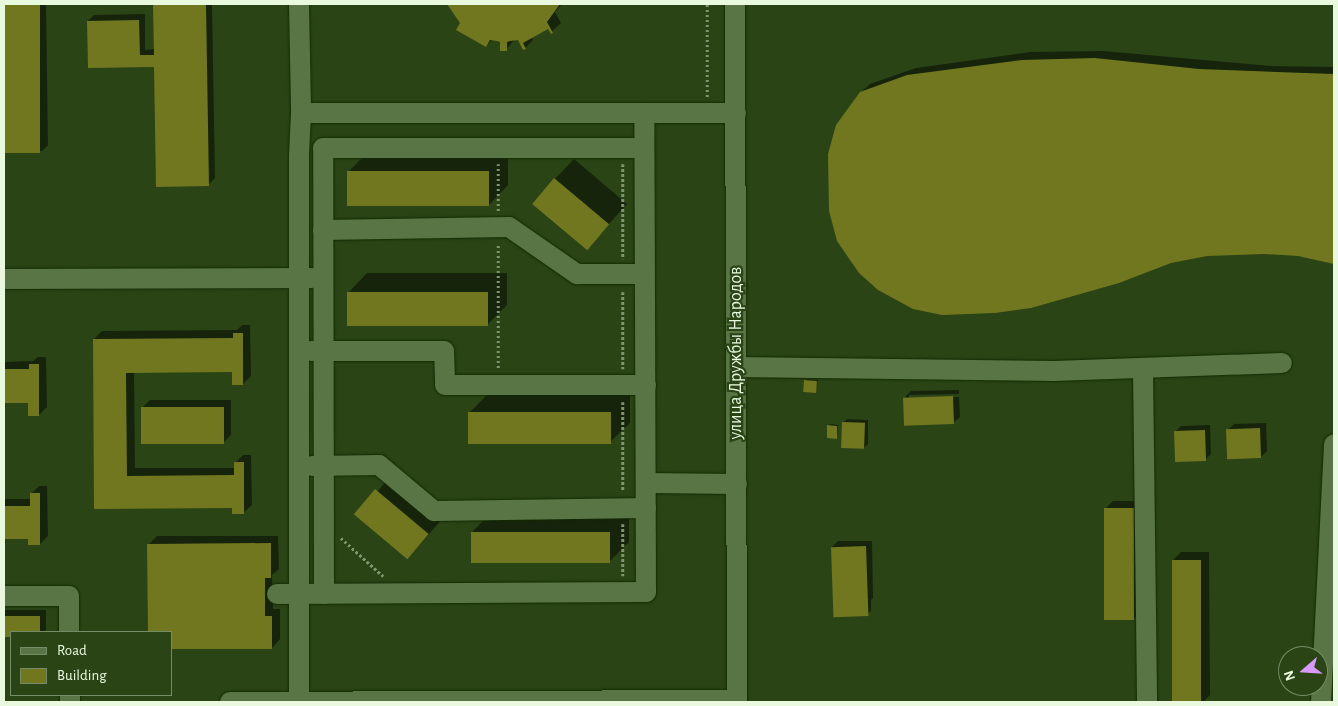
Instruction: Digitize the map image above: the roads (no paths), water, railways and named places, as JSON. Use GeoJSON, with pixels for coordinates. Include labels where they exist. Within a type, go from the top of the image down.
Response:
{"type":"FeatureCollection","features":[{"type":"Feature","properties":{"kind":"street"},"geometry":{"type":"LineString","coordinates":[[299,4],[301,114],[299,702]]}},
{"type":"Feature","properties":{"kind":"street","name":"улица Дружбы Народов"},"geometry":{"type":"LineString","coordinates":[[735,4],[737,701]]}},
{"type":"Feature","properties":{"kind":"street"},"geometry":{"type":"LineString","coordinates":[[277,594],[646,592],[644,113]]}},
{"type":"Feature","properties":{"kind":"street"},"geometry":{"type":"LineString","coordinates":[[301,114],[736,113]]}},
{"type":"Feature","properties":{"kind":"street"},"geometry":{"type":"LineString","coordinates":[[324,594],[323,148],[644,148]]}},
{"type":"Feature","properties":{"kind":"street"},"geometry":{"type":"LineString","coordinates":[[323,230],[509,226],[577,274],[645,274]]}},
{"type":"Feature","properties":{"kind":"street"},"geometry":{"type":"LineString","coordinates":[[4,279],[323,278]]}},
{"type":"Feature","properties":{"kind":"street"},"geometry":{"type":"LineString","coordinates":[[299,351],[444,351],[445,385],[646,385]]}},
{"type":"Feature","properties":{"kind":"street"},"geometry":{"type":"LineString","coordinates":[[736,367],[980,371],[1143,369],[1282,363]]}},
{"type":"Feature","properties":{"kind":"street"},"geometry":{"type":"LineString","coordinates":[[1143,369],[1147,702]]}},
{"type":"Feature","properties":{"kind":"street"},"geometry":{"type":"LineString","coordinates":[[1321,702],[1334,444]]}},
{"type":"Feature","properties":{"kind":"street"},"geometry":{"type":"LineString","coordinates":[[299,466],[379,465],[434,511],[646,508]]}},
{"type":"Feature","properties":{"kind":"street"},"geometry":{"type":"LineString","coordinates":[[646,483],[737,484]]}},
{"type":"Feature","properties":{"kind":"street"},"geometry":{"type":"LineString","coordinates":[[4,596],[69,596],[69,631]]}},
{"type":"Feature","properties":{"kind":"street"},"geometry":{"type":"LineString","coordinates":[[230,702],[737,701]]}}]}
